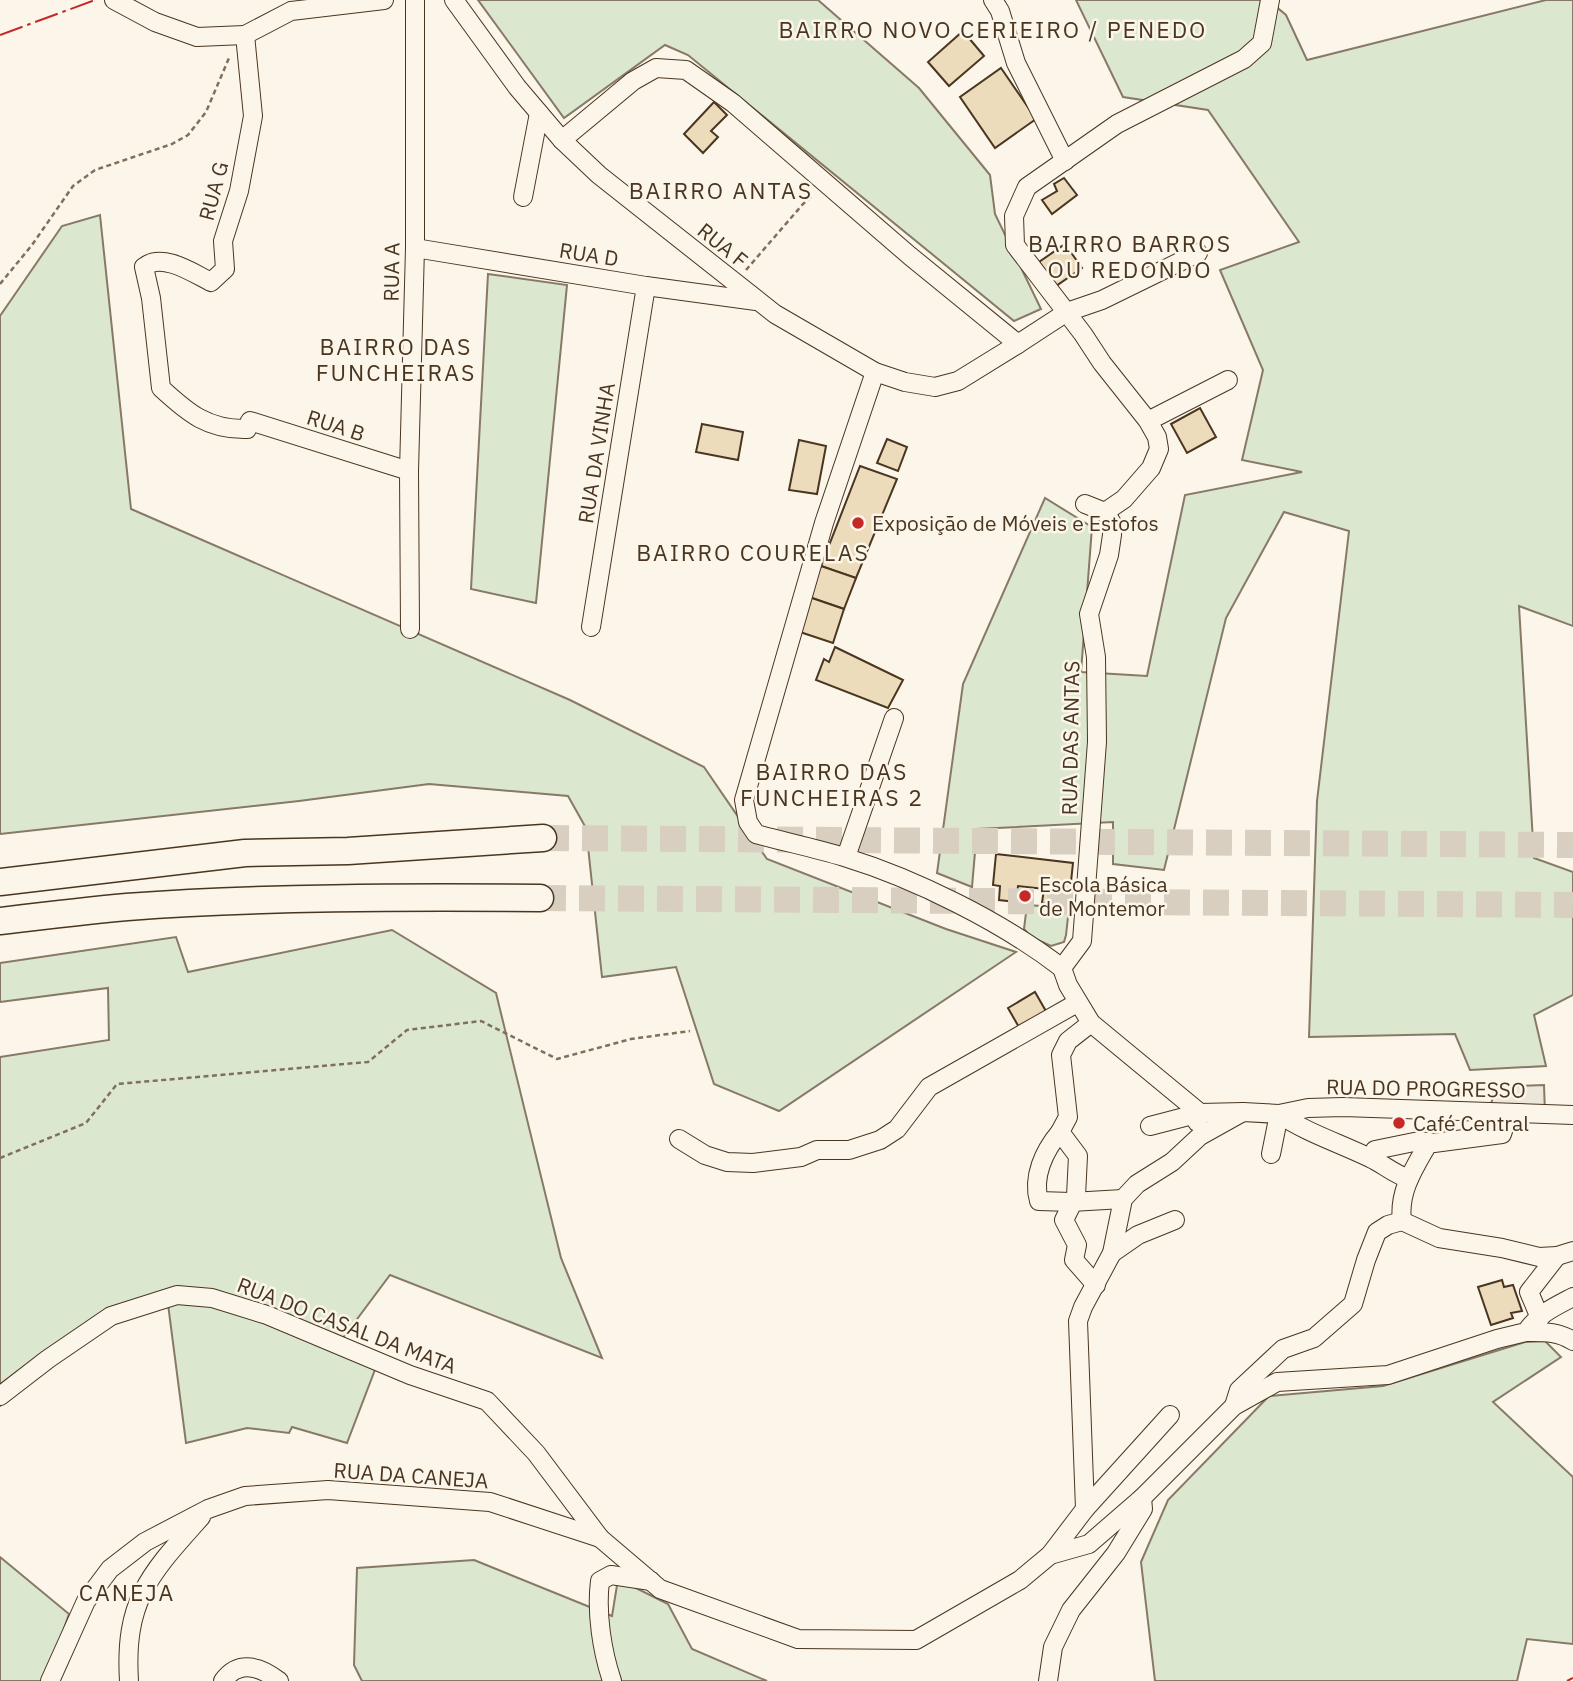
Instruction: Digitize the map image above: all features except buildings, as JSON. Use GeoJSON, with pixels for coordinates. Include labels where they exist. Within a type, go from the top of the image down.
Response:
{"type":"FeatureCollection","features":[{"type":"Feature","properties":{"kind":"highway"},"geometry":{"type":"LineString","coordinates":[[0,864],[158,843],[225,838],[306,841],[376,849]]}},
{"type":"Feature","properties":{"kind":"highway"},"geometry":{"type":"LineString","coordinates":[[0,882],[245,853],[348,851],[543,838]]}},
{"type":"Feature","properties":{"kind":"highway"},"geometry":{"type":"LineString","coordinates":[[0,921],[126,907],[242,901],[541,898]]}},
{"type":"Feature","properties":{"kind":"street"},"geometry":{"type":"LineString","coordinates":[[114,0],[155,22],[197,37],[245,35],[291,11],[384,0]]}},
{"type":"Feature","properties":{"kind":"street","name":"RUA A"},"geometry":{"type":"LineString","coordinates":[[410,629],[409,471],[415,248],[415,0]]}},
{"type":"Feature","properties":{"kind":"street","name":"RUA F"},"geometry":{"type":"LineString","coordinates":[[454,0],[517,87],[562,140],[598,175],[756,301],[875,372],[905,382],[935,387],[958,381],[1067,312],[1102,300],[1198,253]]}},
{"type":"Feature","properties":{"kind":"street"},"geometry":{"type":"LineString","coordinates":[[993,0],[1000,11],[1016,63],[1065,161]]}},
{"type":"Feature","properties":{"kind":"street"},"geometry":{"type":"LineString","coordinates":[[1086,504],[1105,512],[1124,499],[1151,468],[1159,449],[1157,437],[1148,421],[1015,245],[1014,216],[1027,187],[1117,124],[1244,60],[1262,43],[1269,0]]}},
{"type":"Feature","properties":{"kind":"street","name":"RUA G"},"geometry":{"type":"LineString","coordinates":[[245,35],[253,116],[239,191],[223,241],[225,269],[211,282],[160,260],[150,262],[144,267],[151,299],[161,388],[184,410],[202,421],[227,430],[247,429],[250,421]]}},
{"type":"Feature","properties":{"kind":"street"},"geometry":{"type":"LineString","coordinates":[[562,140],[633,80],[656,68],[686,70],[733,103],[930,273],[1018,344]]}},
{"type":"Feature","properties":{"kind":"street"},"geometry":{"type":"LineString","coordinates":[[523,197],[539,113]]}},
{"type":"Feature","properties":{"kind":"street","name":"RUA D"},"geometry":{"type":"LineString","coordinates":[[415,248],[756,301]]}},
{"type":"Feature","properties":{"kind":"street","name":"RUA DA VINHA"},"geometry":{"type":"LineString","coordinates":[[591,627],[646,286]]}},
{"type":"Feature","properties":{"kind":"street"},"geometry":{"type":"LineString","coordinates":[[875,372],[824,523],[775,689],[744,800],[748,822],[756,834],[846,857],[943,896],[1031,944],[1062,968],[1077,1003],[1091,1023],[1200,1113]]}},
{"type":"Feature","properties":{"kind":"street"},"geometry":{"type":"LineString","coordinates":[[1148,421],[1228,380]]}},
{"type":"Feature","properties":{"kind":"street","name":"RUA B"},"geometry":{"type":"LineString","coordinates":[[250,421],[409,471]]}},
{"type":"Feature","properties":{"kind":"street","name":"RUA DAS ANTAS"},"geometry":{"type":"LineString","coordinates":[[1062,968],[1082,941],[1097,742],[1096,657],[1088,614],[1109,555],[1112,523],[1105,512]]}},
{"type":"Feature","properties":{"kind":"street"},"geometry":{"type":"LineString","coordinates":[[846,857],[894,718]]}},
{"type":"Feature","properties":{"kind":"street"},"geometry":{"type":"LineString","coordinates":[[679,1139],[705,1155],[727,1162],[753,1163],[801,1157],[817,1150],[849,1150],[880,1140],[897,1129],[929,1087],[1077,1003]]}},
{"type":"Feature","properties":{"kind":"street"},"geometry":{"type":"LineString","coordinates":[[1091,1023],[1068,1041],[1062,1055],[1068,1117],[1049,1144],[1036,1184],[1037,1194],[1039,1201],[1123,1199]]}},
{"type":"Feature","properties":{"kind":"street","name":"RUA DO PROGRESSO"},"geometry":{"type":"LineString","coordinates":[[1279,1114],[1308,1108],[1343,1107],[1573,1115]]}},
{"type":"Feature","properties":{"kind":"street"},"geometry":{"type":"LineString","coordinates":[[1085,1509],[1078,1321],[1112,1253],[1123,1199],[1137,1184],[1172,1162],[1200,1136],[1243,1112]]}},
{"type":"Feature","properties":{"kind":"street"},"geometry":{"type":"LineString","coordinates":[[1190,1146],[1200,1113]]}},
{"type":"Feature","properties":{"kind":"street"},"geometry":{"type":"LineString","coordinates":[[1150,1126],[1200,1113],[1279,1114],[1296,1125],[1371,1158],[1397,1175],[1409,1179]]}},
{"type":"Feature","properties":{"kind":"street"},"geometry":{"type":"LineString","coordinates":[[1371,1158],[1375,1150],[1419,1141],[1502,1134],[1509,1113]]}},
{"type":"Feature","properties":{"kind":"street"},"geometry":{"type":"LineString","coordinates":[[1271,1154],[1279,1114]]}},
{"type":"Feature","properties":{"kind":"street"},"geometry":{"type":"LineString","coordinates":[[1060,1132],[1078,1156],[1076,1196],[1064,1220],[1077,1245],[1074,1260],[1096,1285]]}},
{"type":"Feature","properties":{"kind":"street"},"geometry":{"type":"LineString","coordinates":[[1402,1221],[1400,1206],[1409,1179],[1429,1142]]}},
{"type":"Feature","properties":{"kind":"street"},"geometry":{"type":"LineString","coordinates":[[1112,1253],[1138,1235],[1175,1220]]}},
{"type":"Feature","properties":{"kind":"street"},"geometry":{"type":"LineString","coordinates":[[1234,1406],[1239,1390],[1283,1349],[1314,1338],[1353,1304],[1377,1232],[1388,1225],[1402,1221],[1439,1238],[1539,1257],[1565,1254]]}},
{"type":"Feature","properties":{"kind":"street"},"geometry":{"type":"LineString","coordinates":[[1540,1318],[1529,1292],[1565,1254]]}},
{"type":"Feature","properties":{"kind":"street","name":"RUA DO CASAL DA MATA"},"geometry":{"type":"LineString","coordinates":[[0,1396],[111,1316],[177,1295],[212,1298],[267,1315],[410,1375],[487,1401],[536,1453],[600,1538]]}},
{"type":"Feature","properties":{"kind":"street"},"geometry":{"type":"LineString","coordinates":[[1526,1332],[1545,1311],[1573,1297]]}},
{"type":"Feature","properties":{"kind":"street"},"geometry":{"type":"LineString","coordinates":[[1050,1555],[1089,1544],[1142,1498],[1234,1406],[1276,1382],[1388,1375],[1526,1332],[1550,1332],[1573,1341]]}},
{"type":"Feature","properties":{"kind":"street"},"geometry":{"type":"LineString","coordinates":[[1050,1555],[1085,1509],[1170,1415]]}},
{"type":"Feature","properties":{"kind":"street","name":"RUA DA CANEJA"},"geometry":{"type":"LineString","coordinates":[[50,1681],[86,1601],[110,1570],[145,1542],[208,1509],[245,1496],[328,1490],[490,1502],[600,1538],[660,1589],[798,1639],[916,1640],[1020,1580],[1050,1555]]}},
{"type":"Feature","properties":{"kind":"street"},"geometry":{"type":"LineString","coordinates":[[1048,1681],[1053,1647],[1071,1610],[1116,1553],[1143,1509],[1142,1498]]}},
{"type":"Feature","properties":{"kind":"street"},"geometry":{"type":"LineString","coordinates":[[129,1681],[127,1660],[132,1614],[148,1580],[208,1509]]}},
{"type":"Feature","properties":{"kind":"street"},"geometry":{"type":"LineString","coordinates":[[612,1681],[605,1660],[598,1593],[600,1581],[611,1575],[651,1581]]}},
{"type":"Feature","properties":{"kind":"street"},"geometry":{"type":"LineString","coordinates":[[223,1681],[229,1673],[244,1666],[264,1670],[279,1681]]}},
{"type":"Feature","properties":{"kind":"path"},"geometry":{"type":"LineString","coordinates":[[0,284],[74,186],[95,170],[172,144],[188,135],[206,112],[232,51],[245,35]]}},
{"type":"Feature","properties":{"kind":"path"},"geometry":{"type":"LineString","coordinates":[[735,284],[803,204],[826,183]]}},
{"type":"Feature","properties":{"kind":"path"},"geometry":{"type":"LineString","coordinates":[[0,1158],[86,1123],[117,1084],[368,1062],[407,1030],[481,1021],[558,1059],[631,1039],[690,1031]]}},
{"type":"Feature","properties":{"kind":"green space"},"geometry":{"type":"Polygon","coordinates":[[[478,0],[818,0],[919,88],[990,175],[995,214],[1041,309],[1014,321],[688,55],[665,45],[564,118],[478,0]]]}},
{"type":"Feature","properties":{"kind":"green space"},"geometry":{"type":"Polygon","coordinates":[[[1076,0],[1268,0],[1286,15],[1307,60],[1546,0],[1573,0],[1573,626],[1519,606],[1534,858],[1573,872],[1573,995],[1534,1015],[1546,1066],[1470,1070],[1455,1034],[1309,1037],[1317,801],[1349,531],[1284,512],[1226,618],[1164,870],[1113,864],[1113,822],[977,829],[972,887],[937,873],[963,684],[1045,498],[1092,527],[1081,672],[1147,676],[1185,495],[1302,472],[1242,460],[1263,370],[1220,270],[1299,242],[1208,110],[1123,97],[1076,0]]]}},
{"type":"Feature","properties":{"kind":"green space"},"geometry":{"type":"Polygon","coordinates":[[[100,215],[131,509],[570,700],[704,767],[767,859],[946,929],[1016,952],[779,1111],[714,1084],[676,967],[602,977],[586,828],[568,796],[429,784],[0,834],[0,316],[62,226],[100,215]]]}},
{"type":"Feature","properties":{"kind":"green space"},"geometry":{"type":"Polygon","coordinates":[[[488,274],[567,285],[536,603],[471,589],[488,274]]]}},
{"type":"Feature","properties":{"kind":"green space"},"geometry":{"type":"Polygon","coordinates":[[[1027,905],[1069,908],[1064,942],[1051,946],[1031,937],[1024,929],[1027,905]]]}},
{"type":"Feature","properties":{"kind":"green space"},"geometry":{"type":"Polygon","coordinates":[[[392,930],[496,993],[561,1258],[602,1358],[390,1275],[334,1350],[376,1367],[347,1443],[292,1427],[289,1433],[247,1428],[186,1443],[168,1304],[105,1326],[0,1406],[0,1057],[109,1040],[108,988],[0,1002],[0,963],[176,937],[188,972],[392,930]]]}},
{"type":"Feature","properties":{"kind":"green space"},"geometry":{"type":"Polygon","coordinates":[[[1545,1341],[1561,1357],[1493,1402],[1573,1477],[1573,1644],[1527,1639],[1517,1681],[1155,1681],[1141,1562],[1168,1500],[1269,1396],[1383,1386],[1525,1342],[1545,1341]]]}},
{"type":"Feature","properties":{"kind":"green space"},"geometry":{"type":"Polygon","coordinates":[[[0,1557],[69,1614],[46,1681],[0,1681],[0,1557]]]}},
{"type":"Feature","properties":{"kind":"green space"},"geometry":{"type":"Polygon","coordinates":[[[474,1560],[612,1616],[618,1579],[668,1604],[692,1649],[767,1681],[362,1681],[354,1665],[357,1568],[474,1560]]]}},
{"type":"Feature","properties":{"kind":"shaded area"},"geometry":{"type":"Polygon","coordinates":[[[1544,1085],[1545,1114],[1489,1111],[1496,1087],[1544,1085]]]}},
{"type":"Feature","properties":{"kind":"tunnel"},"geometry":{"type":"LineString","coordinates":[[543,838],[1573,845]]}},
{"type":"Feature","properties":{"kind":"tunnel"},"geometry":{"type":"LineString","coordinates":[[540,898],[1573,905]]}},
{"type":"Feature","properties":{"kind":"power"},"geometry":{"type":"LineString","coordinates":[[0,35],[95,0]]}},
{"type":"Feature","properties":{"kind":"power"},"geometry":{"type":"LineString","coordinates":[[1567,1681],[1573,1678]]}},
{"type":"Feature","properties":{"kind":"place","name":"Exposição de Móveis e Estofos"},"geometry":{"type":"Point","coordinates":[858,523]}},
{"type":"Feature","properties":{"kind":"place","name":"Escola Básica de Montemor"},"geometry":{"type":"Point","coordinates":[1025,896]}},
{"type":"Feature","properties":{"kind":"place","name":"Café Central"},"geometry":{"type":"Point","coordinates":[1399,1123]}},
{"type":"Feature","properties":{"kind":"district","name":"BAIRRO NOVO CERIEIRO / PENEDO"},"geometry":{"type":"Point","coordinates":[993,29]}},
{"type":"Feature","properties":{"kind":"district","name":"BAIRRO ANTAS"},"geometry":{"type":"Point","coordinates":[721,190]}},
{"type":"Feature","properties":{"kind":"district","name":"BAIRRO BARROS OU REDONDO"},"geometry":{"type":"Point","coordinates":[1130,256]}},
{"type":"Feature","properties":{"kind":"district","name":"BAIRRO DAS FUNCHEIRAS"},"geometry":{"type":"Point","coordinates":[396,359]}},
{"type":"Feature","properties":{"kind":"district","name":"BAIRRO COURELAS"},"geometry":{"type":"Point","coordinates":[753,552]}},
{"type":"Feature","properties":{"kind":"district","name":"BAIRRO DAS FUNCHEIRAS 2"},"geometry":{"type":"Point","coordinates":[832,784]}},
{"type":"Feature","properties":{"kind":"district","name":"CANEJA"},"geometry":{"type":"Point","coordinates":[127,1592]}}]}
